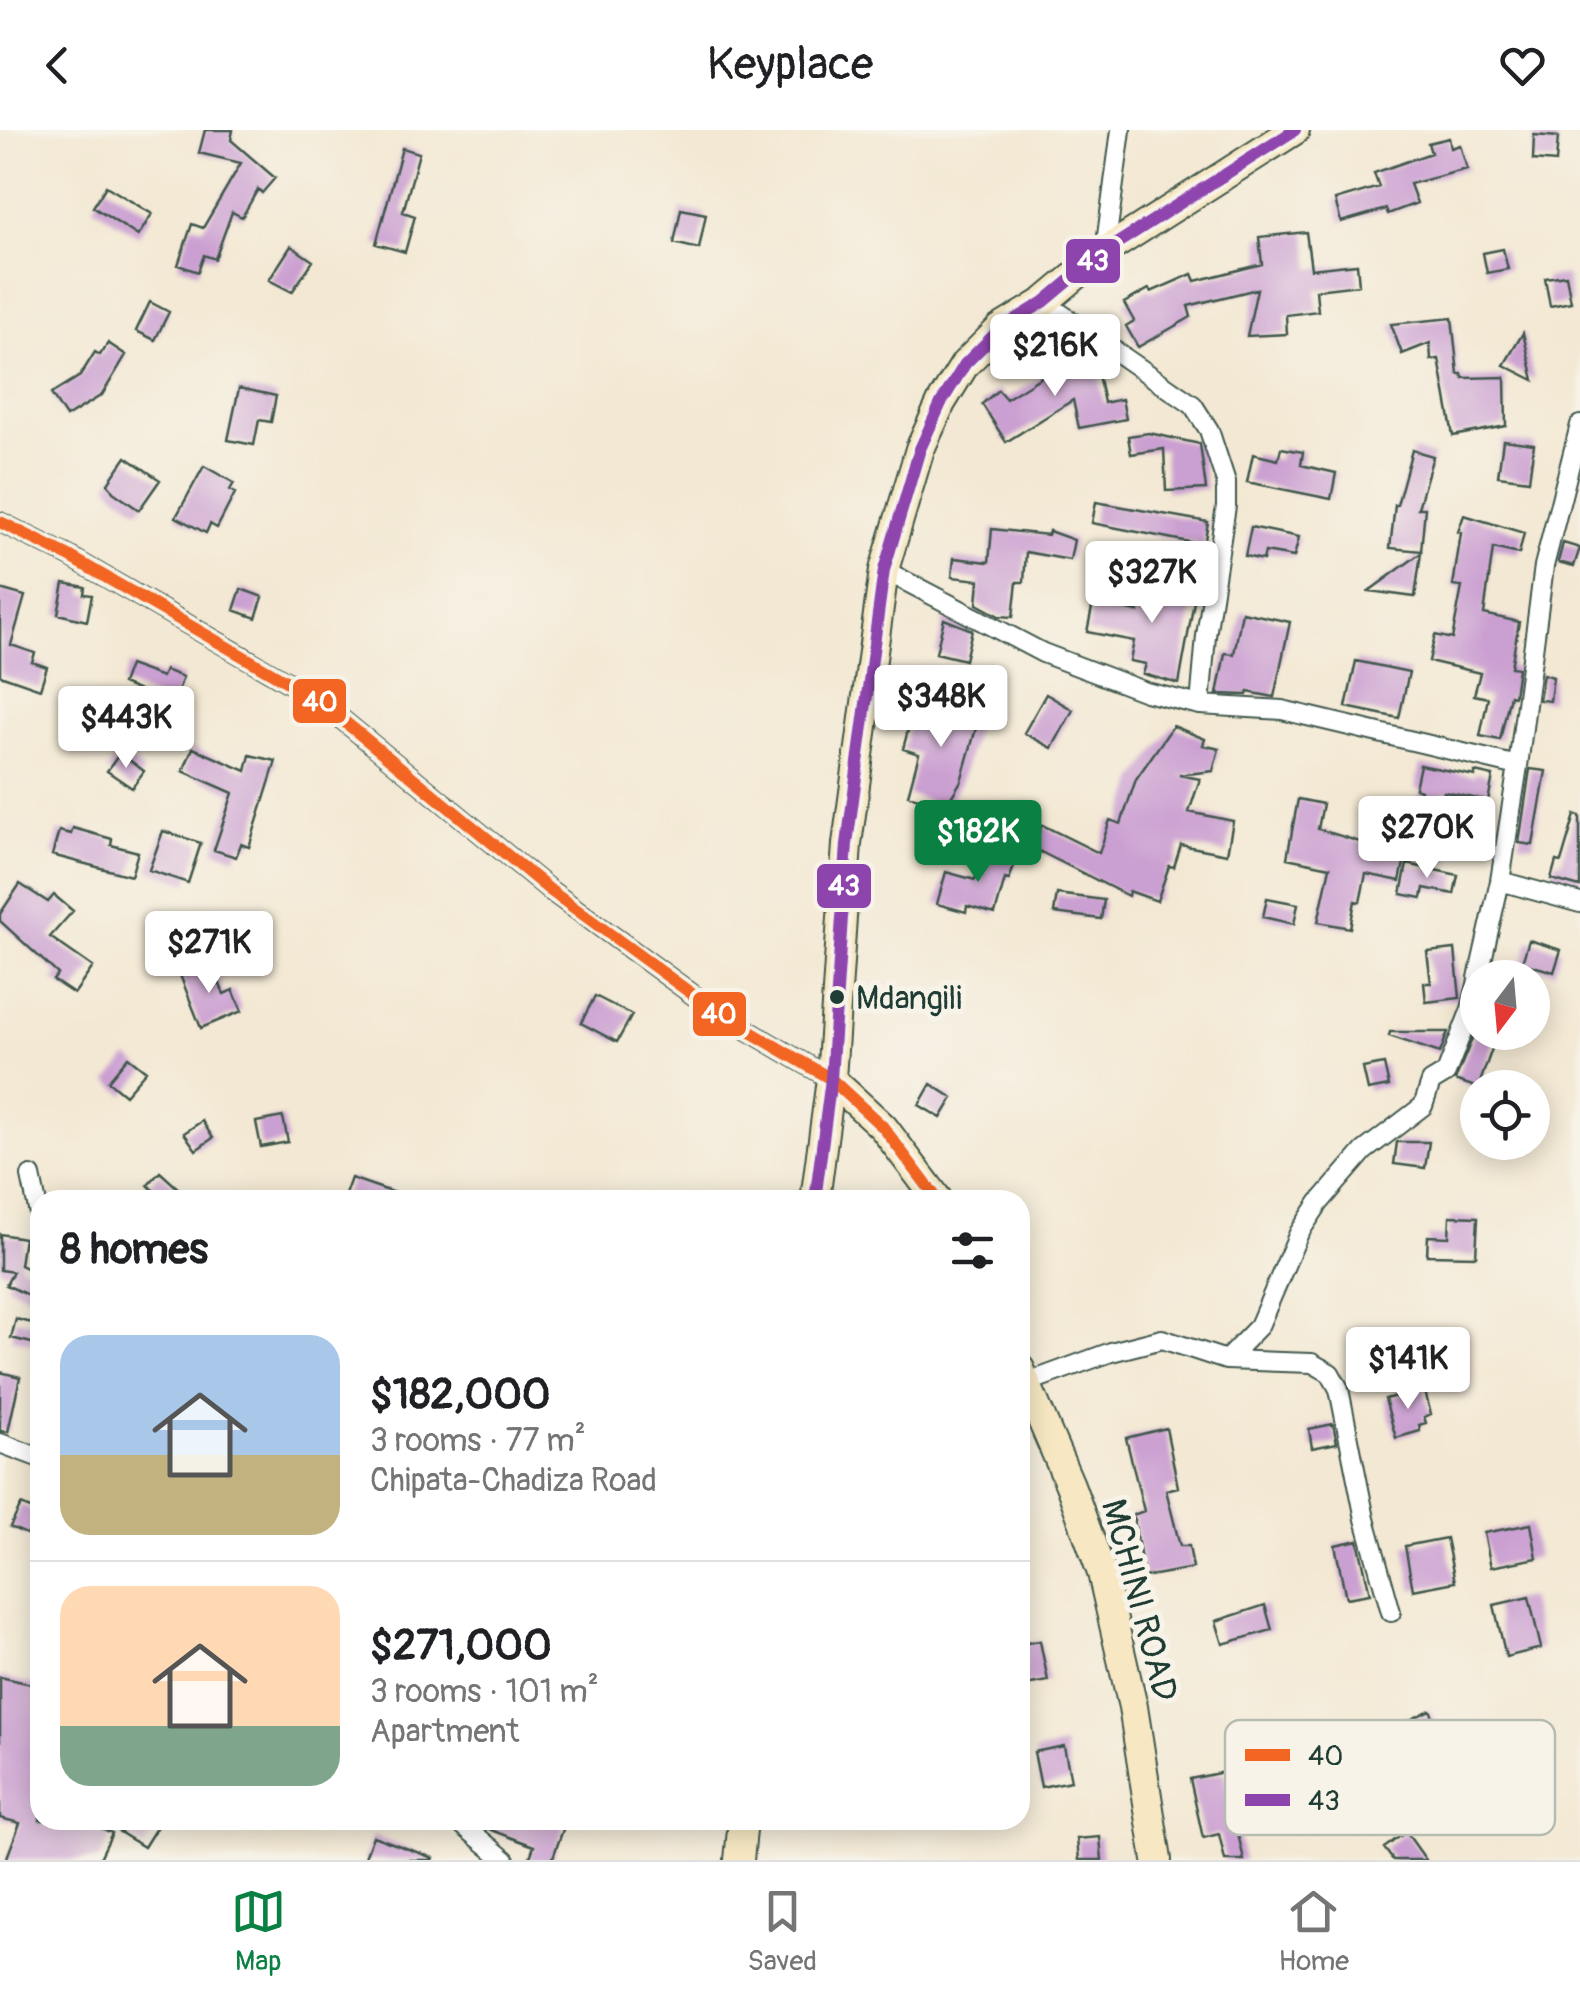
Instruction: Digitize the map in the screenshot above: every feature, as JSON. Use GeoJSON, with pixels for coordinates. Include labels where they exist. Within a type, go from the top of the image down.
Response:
{"type":"FeatureCollection","features":[{"type":"Feature","properties":{"kind":"main road"},"geometry":{"type":"LineString","coordinates":[[816,1190],[831,1079],[847,844],[884,570],[920,449],[940,403],[965,364],[1000,330],[1044,302],[1105,251],[1296,130]]}},
{"type":"Feature","properties":{"kind":"main road"},"geometry":{"type":"LineString","coordinates":[[831,1079],[882,1128],[932,1190]]}},
{"type":"Feature","properties":{"kind":"main road","name":"MCHINI ROAD"},"geometry":{"type":"LineString","coordinates":[[1030,1392],[1102,1573],[1132,1708],[1157,1860]]}},
{"type":"Feature","properties":{"kind":"main road"},"geometry":{"type":"LineString","coordinates":[[739,1860],[742,1830]]}},
{"type":"Feature","properties":{"kind":"street"},"geometry":{"type":"LineString","coordinates":[[1105,251],[1122,130]]}},
{"type":"Feature","properties":{"kind":"street"},"geometry":{"type":"LineString","coordinates":[[1044,302],[1193,404],[1218,452],[1226,482],[1226,506],[1200,705]]}},
{"type":"Feature","properties":{"kind":"street"},"geometry":{"type":"LineString","coordinates":[[1482,960],[1500,881],[1544,566],[1580,425]]}},
{"type":"Feature","properties":{"kind":"street"},"geometry":{"type":"LineString","coordinates":[[0,522],[69,556],[316,699],[551,891],[718,1013],[831,1079]]}},
{"type":"Feature","properties":{"kind":"street"},"geometry":{"type":"LineString","coordinates":[[884,570],[1043,653],[1146,692],[1200,705],[1282,710],[1518,766]]}},
{"type":"Feature","properties":{"kind":"street"},"geometry":{"type":"LineString","coordinates":[[1500,881],[1580,904]]}},
{"type":"Feature","properties":{"kind":"street"},"geometry":{"type":"LineString","coordinates":[[1226,1360],[1259,1326],[1299,1233],[1319,1203],[1364,1151],[1423,1106],[1431,1082],[1446,1073],[1460,1037]]}},
{"type":"Feature","properties":{"kind":"street"},"geometry":{"type":"LineString","coordinates":[[30,1176],[33,1190]]}},
{"type":"Feature","properties":{"kind":"street"},"geometry":{"type":"LineString","coordinates":[[1030,1374],[1162,1340],[1226,1360],[1312,1364],[1330,1374],[1339,1389],[1365,1518],[1390,1612]]}},
{"type":"Feature","properties":{"kind":"street"},"geometry":{"type":"LineString","coordinates":[[0,1442],[30,1454]]}},
{"type":"Feature","properties":{"kind":"street"},"geometry":{"type":"LineString","coordinates":[[468,1830],[505,1860]]}},
{"type":"Feature","properties":{"kind":"building"},"geometry":{"type":"Polygon","coordinates":[[[205,130],[233,130],[231,140],[275,178],[262,193],[258,189],[242,217],[232,212],[215,259],[204,255],[198,272],[178,265],[192,224],[203,228],[241,163],[199,153],[205,130]]]}},
{"type":"Feature","properties":{"kind":"building"},"geometry":{"type":"Polygon","coordinates":[[[1534,135],[1558,137],[1556,162],[1533,160],[1534,135]]]}},
{"type":"Feature","properties":{"kind":"building"},"geometry":{"type":"Polygon","coordinates":[[[1449,138],[1451,148],[1460,145],[1467,169],[1410,184],[1417,203],[1388,214],[1386,209],[1341,222],[1335,200],[1379,187],[1374,173],[1431,153],[1428,143],[1449,138]]]}},
{"type":"Feature","properties":{"kind":"building"},"geometry":{"type":"Polygon","coordinates":[[[402,148],[419,153],[403,212],[415,216],[405,252],[376,244],[402,148]]]}},
{"type":"Feature","properties":{"kind":"building"},"geometry":{"type":"Polygon","coordinates":[[[106,186],[152,214],[138,236],[93,207],[106,186]]]}},
{"type":"Feature","properties":{"kind":"building"},"geometry":{"type":"Polygon","coordinates":[[[681,209],[706,214],[699,249],[674,243],[681,209]]]}},
{"type":"Feature","properties":{"kind":"building"},"geometry":{"type":"Polygon","coordinates":[[[1306,232],[1311,269],[1357,264],[1359,285],[1316,290],[1318,311],[1286,315],[1287,334],[1247,336],[1257,289],[1188,306],[1191,317],[1138,347],[1126,326],[1134,321],[1124,303],[1149,289],[1151,292],[1192,274],[1195,281],[1262,264],[1259,237],[1306,232]]]}},
{"type":"Feature","properties":{"kind":"building"},"geometry":{"type":"Polygon","coordinates":[[[291,246],[313,261],[292,292],[269,280],[291,246]]]}},
{"type":"Feature","properties":{"kind":"building"},"geometry":{"type":"Polygon","coordinates":[[[1503,249],[1508,269],[1487,273],[1483,253],[1503,249]]]}},
{"type":"Feature","properties":{"kind":"building"},"geometry":{"type":"Polygon","coordinates":[[[1566,275],[1571,302],[1550,306],[1545,278],[1566,275]]]}},
{"type":"Feature","properties":{"kind":"building"},"geometry":{"type":"Polygon","coordinates":[[[150,302],[169,312],[155,340],[136,331],[150,302]]]}},
{"type":"Feature","properties":{"kind":"building"},"geometry":{"type":"Polygon","coordinates":[[[1452,318],[1458,374],[1463,378],[1505,377],[1506,426],[1453,436],[1439,359],[1431,360],[1430,343],[1402,354],[1391,324],[1452,318]]]}},
{"type":"Feature","properties":{"kind":"building"},"geometry":{"type":"Polygon","coordinates":[[[1523,333],[1534,380],[1504,365],[1523,333]]]}},
{"type":"Feature","properties":{"kind":"building"},"geometry":{"type":"Polygon","coordinates":[[[108,343],[126,355],[102,395],[66,417],[51,394],[80,376],[95,352],[100,355],[108,343]]]}},
{"type":"Feature","properties":{"kind":"building"},"geometry":{"type":"Polygon","coordinates":[[[1085,351],[1088,365],[1096,364],[1104,403],[1122,399],[1126,419],[1079,428],[1073,400],[1006,442],[982,404],[998,390],[1006,399],[1067,361],[1066,355],[1085,351]]]}},
{"type":"Feature","properties":{"kind":"building"},"geometry":{"type":"Polygon","coordinates":[[[239,388],[276,396],[271,422],[259,420],[254,445],[228,440],[239,388]]]}},
{"type":"Feature","properties":{"kind":"building"},"geometry":{"type":"Polygon","coordinates":[[[1149,433],[1200,444],[1206,489],[1166,491],[1164,449],[1131,454],[1128,436],[1149,433]]]}},
{"type":"Feature","properties":{"kind":"building"},"geometry":{"type":"Polygon","coordinates":[[[1503,440],[1534,444],[1529,480],[1498,476],[1503,440]]]}},
{"type":"Feature","properties":{"kind":"building"},"geometry":{"type":"Polygon","coordinates":[[[1281,448],[1303,452],[1301,465],[1336,473],[1331,499],[1247,482],[1253,454],[1278,460],[1281,448]]]}},
{"type":"Feature","properties":{"kind":"building"},"geometry":{"type":"Polygon","coordinates":[[[1412,450],[1433,456],[1418,508],[1425,508],[1421,551],[1390,548],[1395,505],[1412,450]]]}},
{"type":"Feature","properties":{"kind":"building"},"geometry":{"type":"Polygon","coordinates":[[[126,457],[160,480],[139,510],[113,492],[108,483],[126,457]]]}},
{"type":"Feature","properties":{"kind":"building"},"geometry":{"type":"Polygon","coordinates":[[[204,466],[234,483],[230,490],[235,493],[217,528],[210,524],[206,533],[176,517],[204,466]]]}},
{"type":"Feature","properties":{"kind":"building"},"geometry":{"type":"Polygon","coordinates":[[[1096,502],[1208,522],[1204,545],[1092,523],[1096,502]]]}},
{"type":"Feature","properties":{"kind":"building"},"geometry":{"type":"Polygon","coordinates":[[[1464,515],[1524,533],[1519,554],[1493,548],[1484,614],[1519,622],[1511,667],[1518,668],[1514,696],[1510,695],[1500,740],[1480,736],[1488,698],[1474,695],[1480,673],[1429,661],[1435,635],[1452,639],[1462,587],[1453,586],[1461,533],[1458,532],[1464,515]]]}},
{"type":"Feature","properties":{"kind":"building"},"geometry":{"type":"Polygon","coordinates":[[[1251,527],[1299,537],[1294,557],[1265,552],[1263,560],[1245,556],[1251,527]]]}},
{"type":"Feature","properties":{"kind":"building"},"geometry":{"type":"Polygon","coordinates":[[[992,529],[1048,535],[1049,531],[1074,540],[1070,560],[1026,552],[1024,582],[1017,582],[1013,617],[999,616],[977,604],[979,580],[952,577],[954,558],[989,562],[992,529]]]}},
{"type":"Feature","properties":{"kind":"building"},"geometry":{"type":"Polygon","coordinates":[[[1563,543],[1580,548],[1574,566],[1558,562],[1563,543]]]}},
{"type":"Feature","properties":{"kind":"building"},"geometry":{"type":"Polygon","coordinates":[[[1421,553],[1415,597],[1369,591],[1421,553]]]}},
{"type":"Feature","properties":{"kind":"building"},"geometry":{"type":"Polygon","coordinates":[[[1145,575],[1197,585],[1179,684],[1143,674],[1146,664],[1130,661],[1134,641],[1087,632],[1093,603],[1138,612],[1145,575]]]}},
{"type":"Feature","properties":{"kind":"building"},"geometry":{"type":"Polygon","coordinates":[[[64,583],[85,587],[84,594],[92,595],[87,621],[58,614],[64,583]]]}},
{"type":"Feature","properties":{"kind":"building"},"geometry":{"type":"Polygon","coordinates":[[[0,589],[25,596],[11,645],[35,653],[32,662],[47,667],[40,689],[0,675],[0,589]]]}},
{"type":"Feature","properties":{"kind":"building"},"geometry":{"type":"Polygon","coordinates":[[[241,589],[263,597],[256,618],[234,610],[241,589]]]}},
{"type":"Feature","properties":{"kind":"building"},"geometry":{"type":"Polygon","coordinates":[[[1242,612],[1290,622],[1274,697],[1248,692],[1217,694],[1225,653],[1234,654],[1242,612]]]}},
{"type":"Feature","properties":{"kind":"building"},"geometry":{"type":"Polygon","coordinates":[[[944,619],[972,630],[965,660],[936,653],[944,619]]]}},
{"type":"Feature","properties":{"kind":"building"},"geometry":{"type":"Polygon","coordinates":[[[1356,661],[1409,672],[1399,718],[1346,707],[1356,661]]]}},
{"type":"Feature","properties":{"kind":"building"},"geometry":{"type":"Polygon","coordinates":[[[129,665],[162,677],[165,670],[183,677],[173,704],[122,684],[129,665]]]}},
{"type":"Feature","properties":{"kind":"building"},"geometry":{"type":"Polygon","coordinates":[[[1543,674],[1553,677],[1550,701],[1539,700],[1543,674]]]}},
{"type":"Feature","properties":{"kind":"building"},"geometry":{"type":"Polygon","coordinates":[[[1046,694],[1073,710],[1052,748],[1024,733],[1046,694]]]}},
{"type":"Feature","properties":{"kind":"building"},"geometry":{"type":"Polygon","coordinates":[[[968,702],[991,709],[986,727],[977,725],[961,781],[946,806],[908,795],[919,754],[903,749],[915,704],[963,717],[968,702]]]}},
{"type":"Feature","properties":{"kind":"building"},"geometry":{"type":"Polygon","coordinates":[[[1173,726],[1205,739],[1203,745],[1219,749],[1213,771],[1179,775],[1200,779],[1189,812],[1233,821],[1227,854],[1181,845],[1157,901],[1129,891],[1128,896],[1031,847],[1042,825],[1099,853],[1110,820],[1121,824],[1136,779],[1173,726]]]}},
{"type":"Feature","properties":{"kind":"building"},"geometry":{"type":"Polygon","coordinates":[[[193,748],[246,771],[250,755],[276,761],[249,847],[241,844],[236,857],[214,850],[233,793],[183,771],[193,748]]]}},
{"type":"Feature","properties":{"kind":"building"},"geometry":{"type":"Polygon","coordinates":[[[120,753],[144,771],[132,788],[107,771],[120,753]]]}},
{"type":"Feature","properties":{"kind":"building"},"geometry":{"type":"Polygon","coordinates":[[[1420,765],[1493,776],[1488,801],[1444,792],[1438,820],[1415,815],[1421,790],[1415,788],[1420,765]]]}},
{"type":"Feature","properties":{"kind":"building"},"geometry":{"type":"Polygon","coordinates":[[[1530,769],[1546,771],[1533,845],[1519,843],[1530,769]]]}},
{"type":"Feature","properties":{"kind":"building"},"geometry":{"type":"Polygon","coordinates":[[[1298,799],[1323,804],[1318,829],[1379,848],[1383,824],[1411,830],[1400,881],[1366,874],[1350,928],[1318,922],[1330,867],[1287,858],[1298,799]]]}},
{"type":"Feature","properties":{"kind":"building"},"geometry":{"type":"Polygon","coordinates":[[[1575,815],[1580,816],[1580,887],[1551,879],[1556,861],[1561,862],[1575,815]]]}},
{"type":"Feature","properties":{"kind":"building"},"geometry":{"type":"Polygon","coordinates":[[[73,828],[112,839],[111,845],[138,852],[131,876],[52,855],[59,831],[71,834],[73,828]]]}},
{"type":"Feature","properties":{"kind":"building"},"geometry":{"type":"Polygon","coordinates":[[[163,831],[201,843],[188,883],[149,870],[163,831]]]}},
{"type":"Feature","properties":{"kind":"building"},"geometry":{"type":"Polygon","coordinates":[[[986,850],[1016,860],[1009,880],[1005,879],[995,914],[967,906],[966,912],[937,904],[946,872],[975,880],[986,850]]]}},
{"type":"Feature","properties":{"kind":"building"},"geometry":{"type":"Polygon","coordinates":[[[1407,864],[1458,875],[1454,894],[1424,888],[1422,898],[1401,894],[1407,864]]]}},
{"type":"Feature","properties":{"kind":"building"},"geometry":{"type":"Polygon","coordinates":[[[20,884],[48,902],[54,895],[73,911],[50,937],[93,967],[74,994],[53,980],[58,974],[0,921],[0,914],[20,884]]]}},
{"type":"Feature","properties":{"kind":"building"},"geometry":{"type":"Polygon","coordinates":[[[1057,894],[1104,900],[1101,919],[1054,913],[1057,894]]]}},
{"type":"Feature","properties":{"kind":"building"},"geometry":{"type":"Polygon","coordinates":[[[1267,898],[1298,904],[1294,924],[1263,917],[1267,898]]]}},
{"type":"Feature","properties":{"kind":"building"},"geometry":{"type":"Polygon","coordinates":[[[1529,940],[1561,950],[1554,972],[1550,971],[1550,960],[1523,960],[1529,940]]]}},
{"type":"Feature","properties":{"kind":"building"},"geometry":{"type":"Polygon","coordinates":[[[1455,949],[1460,998],[1426,1002],[1424,983],[1431,983],[1427,952],[1455,949]]]}},
{"type":"Feature","properties":{"kind":"building"},"geometry":{"type":"Polygon","coordinates":[[[211,963],[224,994],[233,990],[242,1011],[201,1028],[180,975],[211,963]]]}},
{"type":"Feature","properties":{"kind":"building"},"geometry":{"type":"Polygon","coordinates":[[[595,996],[632,1015],[617,1042],[581,1023],[595,996]]]}},
{"type":"Feature","properties":{"kind":"building"},"geometry":{"type":"Polygon","coordinates":[[[1390,1032],[1448,1032],[1440,1053],[1389,1036],[1390,1032]]]}},
{"type":"Feature","properties":{"kind":"building"},"geometry":{"type":"Polygon","coordinates":[[[1468,1050],[1492,1050],[1484,1070],[1460,1070],[1460,1082],[1455,1080],[1468,1050]]]}},
{"type":"Feature","properties":{"kind":"building"},"geometry":{"type":"Polygon","coordinates":[[[128,1057],[146,1071],[125,1095],[108,1081],[128,1057]]]}},
{"type":"Feature","properties":{"kind":"building"},"geometry":{"type":"Polygon","coordinates":[[[1384,1064],[1389,1086],[1368,1090],[1363,1068],[1384,1064]]]}},
{"type":"Feature","properties":{"kind":"building"},"geometry":{"type":"Polygon","coordinates":[[[931,1084],[953,1098],[941,1118],[919,1105],[931,1084]]]}},
{"type":"Feature","properties":{"kind":"building"},"geometry":{"type":"Polygon","coordinates":[[[283,1117],[288,1142],[261,1147],[256,1122],[283,1117]]]}},
{"type":"Feature","properties":{"kind":"building"},"geometry":{"type":"Polygon","coordinates":[[[202,1121],[213,1138],[196,1150],[184,1133],[202,1121]]]}},
{"type":"Feature","properties":{"kind":"building"},"geometry":{"type":"Polygon","coordinates":[[[1397,1142],[1429,1142],[1425,1168],[1394,1164],[1397,1142]]]}},
{"type":"Feature","properties":{"kind":"building"},"geometry":{"type":"Polygon","coordinates":[[[160,1172],[180,1190],[153,1190],[148,1185],[160,1172]]]}},
{"type":"Feature","properties":{"kind":"building"},"geometry":{"type":"Polygon","coordinates":[[[351,1178],[386,1190],[347,1190],[351,1178]]]}},
{"type":"Feature","properties":{"kind":"building"},"geometry":{"type":"Polygon","coordinates":[[[1450,1216],[1478,1217],[1476,1256],[1427,1255],[1428,1236],[1449,1237],[1450,1216]]]}},
{"type":"Feature","properties":{"kind":"building"},"geometry":{"type":"Polygon","coordinates":[[[0,1234],[24,1238],[20,1265],[30,1270],[30,1296],[6,1285],[13,1272],[0,1270],[0,1234]]]}},
{"type":"Feature","properties":{"kind":"building"},"geometry":{"type":"Polygon","coordinates":[[[16,1319],[30,1322],[30,1343],[11,1338],[16,1319]]]}},
{"type":"Feature","properties":{"kind":"building"},"geometry":{"type":"Polygon","coordinates":[[[0,1372],[20,1377],[8,1432],[0,1431],[0,1372]]]}},
{"type":"Feature","properties":{"kind":"building"},"geometry":{"type":"Polygon","coordinates":[[[1424,1388],[1431,1414],[1424,1417],[1426,1423],[1419,1425],[1420,1431],[1396,1438],[1385,1399],[1424,1388]]]}},
{"type":"Feature","properties":{"kind":"building"},"geometry":{"type":"Polygon","coordinates":[[[1333,1424],[1337,1443],[1312,1448],[1309,1429],[1333,1424]]]}},
{"type":"Feature","properties":{"kind":"building"},"geometry":{"type":"Polygon","coordinates":[[[1166,1428],[1178,1487],[1166,1490],[1180,1546],[1189,1546],[1193,1568],[1144,1577],[1133,1515],[1144,1511],[1126,1438],[1166,1428]]]}},
{"type":"Feature","properties":{"kind":"building"},"geometry":{"type":"Polygon","coordinates":[[[21,1505],[30,1509],[30,1536],[10,1527],[21,1505]]]}},
{"type":"Feature","properties":{"kind":"building"},"geometry":{"type":"Polygon","coordinates":[[[1531,1524],[1537,1558],[1491,1567],[1484,1533],[1531,1524]]]}},
{"type":"Feature","properties":{"kind":"building"},"geometry":{"type":"Polygon","coordinates":[[[1446,1538],[1455,1582],[1413,1590],[1405,1546],[1446,1538]]]}},
{"type":"Feature","properties":{"kind":"building"},"geometry":{"type":"Polygon","coordinates":[[[1358,1540],[1370,1594],[1346,1598],[1335,1545],[1358,1540]]]}},
{"type":"Feature","properties":{"kind":"building"},"geometry":{"type":"Polygon","coordinates":[[[1529,1597],[1541,1648],[1506,1657],[1494,1605],[1529,1597]]]}},
{"type":"Feature","properties":{"kind":"building"},"geometry":{"type":"Polygon","coordinates":[[[1265,1605],[1272,1630],[1223,1644],[1216,1621],[1265,1605]]]}},
{"type":"Feature","properties":{"kind":"building"},"geometry":{"type":"Polygon","coordinates":[[[1040,1641],[1048,1681],[1030,1684],[1030,1642],[1040,1641]]]}},
{"type":"Feature","properties":{"kind":"building"},"geometry":{"type":"Polygon","coordinates":[[[0,1677],[30,1684],[30,1830],[112,1833],[99,1860],[6,1860],[20,1823],[0,1818],[0,1677]]]}},
{"type":"Feature","properties":{"kind":"building"},"geometry":{"type":"Polygon","coordinates":[[[1430,1710],[1435,1720],[1410,1720],[1430,1710]]]}},
{"type":"Feature","properties":{"kind":"building"},"geometry":{"type":"Polygon","coordinates":[[[1064,1746],[1071,1781],[1041,1787],[1034,1752],[1064,1746]]]}},
{"type":"Feature","properties":{"kind":"building"},"geometry":{"type":"Polygon","coordinates":[[[1224,1772],[1225,1835],[1238,1835],[1244,1860],[1225,1860],[1219,1834],[1203,1838],[1190,1779],[1224,1772]]]}},
{"type":"Feature","properties":{"kind":"building"},"geometry":{"type":"Polygon","coordinates":[[[116,1830],[155,1830],[144,1847],[116,1830]]]}},
{"type":"Feature","properties":{"kind":"building"},"geometry":{"type":"Polygon","coordinates":[[[491,1830],[563,1830],[552,1860],[529,1860],[534,1846],[491,1830]]]}},
{"type":"Feature","properties":{"kind":"building"},"geometry":{"type":"Polygon","coordinates":[[[1408,1835],[1426,1860],[1393,1860],[1384,1848],[1408,1835]]]}},
{"type":"Feature","properties":{"kind":"building"},"geometry":{"type":"Polygon","coordinates":[[[373,1836],[433,1858],[364,1860],[373,1836]]]}},
{"type":"Feature","properties":{"kind":"building"},"geometry":{"type":"Polygon","coordinates":[[[1100,1837],[1102,1860],[1079,1860],[1077,1839],[1100,1837]]]}},
{"type":"Feature","properties":{"kind":"transit line","name":"43"},"geometry":{"type":"LineString","coordinates":[[816,1190],[831,1079],[847,844],[884,570],[920,449],[965,364],[1000,329],[1044,302],[1105,251],[1295,130]]}},
{"type":"Feature","properties":{"kind":"transit line","name":"40"},"geometry":{"type":"LineString","coordinates":[[0,522],[69,556],[317,699],[551,891],[718,1013],[831,1079],[883,1127],[930,1190]]}},
{"type":"Feature","properties":{"kind":"place","name":"Mdangili"},"geometry":{"type":"Point","coordinates":[837,997]}}]}
